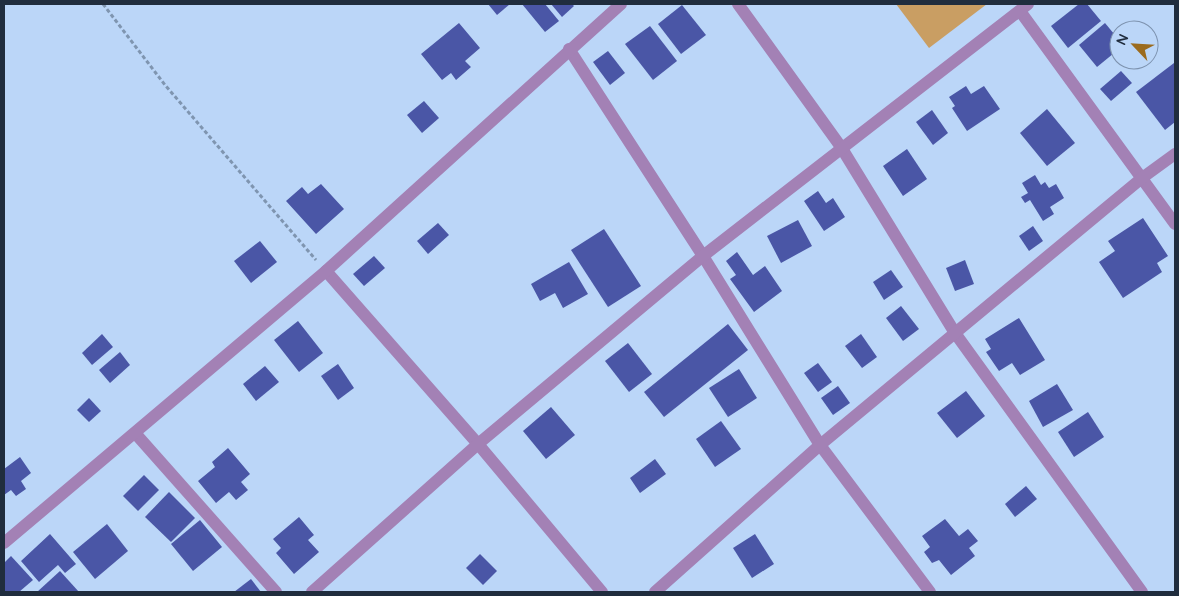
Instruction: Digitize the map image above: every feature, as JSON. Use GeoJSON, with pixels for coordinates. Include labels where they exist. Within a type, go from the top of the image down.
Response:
{"type":"FeatureCollection","features":[{"type":"Feature","properties":{"kind":"street"},"geometry":{"type":"LineString","coordinates":[[4,543],[326,272],[569,49],[621,4]]}},
{"type":"Feature","properties":{"kind":"street"},"geometry":{"type":"LineString","coordinates":[[738,4],[841,147],[955,333],[1142,592]]}},
{"type":"Feature","properties":{"kind":"street"},"geometry":{"type":"LineString","coordinates":[[312,592],[478,444],[703,256],[841,147],[1024,7],[1175,224]]}},
{"type":"Feature","properties":{"kind":"street"},"geometry":{"type":"LineString","coordinates":[[569,49],[703,256],[820,445],[930,592]]}},
{"type":"Feature","properties":{"kind":"street"},"geometry":{"type":"LineString","coordinates":[[655,592],[820,445],[1142,178],[1175,154]]}},
{"type":"Feature","properties":{"kind":"street"},"geometry":{"type":"LineString","coordinates":[[326,272],[478,444],[602,592]]}},
{"type":"Feature","properties":{"kind":"street"},"geometry":{"type":"LineString","coordinates":[[135,433],[276,592]]}},
{"type":"Feature","properties":{"kind":"path"},"geometry":{"type":"LineString","coordinates":[[103,4],[165,85],[326,272]]}},
{"type":"Feature","properties":{"kind":"shaded area"},"geometry":{"type":"Polygon","coordinates":[[[896,4],[987,4],[929,48],[896,4]]]}},
{"type":"Feature","properties":{"kind":"building"},"geometry":{"type":"Polygon","coordinates":[[[488,4],[510,4],[497,15],[488,4]]]}},
{"type":"Feature","properties":{"kind":"building"},"geometry":{"type":"Polygon","coordinates":[[[522,4],[545,4],[559,21],[545,32],[522,4]]]}},
{"type":"Feature","properties":{"kind":"building"},"geometry":{"type":"Polygon","coordinates":[[[551,4],[572,4],[574,6],[562,17],[551,4]]]}},
{"type":"Feature","properties":{"kind":"building"},"geometry":{"type":"Polygon","coordinates":[[[1079,4],[1087,4],[1101,21],[1068,48],[1051,26],[1079,4]]]}},
{"type":"Feature","properties":{"kind":"building"},"geometry":{"type":"Polygon","coordinates":[[[682,5],[706,35],[681,54],[658,24],[682,5]]]}},
{"type":"Feature","properties":{"kind":"building"},"geometry":{"type":"Polygon","coordinates":[[[459,23],[480,48],[465,61],[471,67],[456,80],[451,73],[442,80],[421,54],[459,23]]]}},
{"type":"Feature","properties":{"kind":"building"},"geometry":{"type":"Polygon","coordinates":[[[1105,23],[1109,28],[1109,57],[1097,67],[1079,45],[1105,23]]]}},
{"type":"Feature","properties":{"kind":"building"},"geometry":{"type":"Polygon","coordinates":[[[650,26],[677,61],[653,80],[625,44],[650,26]]]}},
{"type":"Feature","properties":{"kind":"building"},"geometry":{"type":"Polygon","coordinates":[[[608,51],[625,73],[610,85],[593,62],[608,51]]]}},
{"type":"Feature","properties":{"kind":"building"},"geometry":{"type":"Polygon","coordinates":[[[1174,63],[1175,122],[1165,130],[1136,92],[1174,63]]]}},
{"type":"Feature","properties":{"kind":"building"},"geometry":{"type":"Polygon","coordinates":[[[1121,71],[1132,83],[1111,101],[1100,89],[1121,71]]]}},
{"type":"Feature","properties":{"kind":"building"},"geometry":{"type":"Polygon","coordinates":[[[966,86],[971,94],[984,86],[1000,109],[967,131],[952,108],[955,106],[949,97],[966,86]]]}},
{"type":"Feature","properties":{"kind":"building"},"geometry":{"type":"Polygon","coordinates":[[[424,101],[439,118],[422,133],[407,115],[424,101]]]}},
{"type":"Feature","properties":{"kind":"building"},"geometry":{"type":"Polygon","coordinates":[[[1047,109],[1075,143],[1047,166],[1020,133],[1047,109]]]}},
{"type":"Feature","properties":{"kind":"building"},"geometry":{"type":"Polygon","coordinates":[[[932,110],[948,133],[933,145],[916,122],[932,110]]]}},
{"type":"Feature","properties":{"kind":"building"},"geometry":{"type":"Polygon","coordinates":[[[907,149],[927,179],[903,196],[883,166],[907,149]]]}},
{"type":"Feature","properties":{"kind":"building"},"geometry":{"type":"Polygon","coordinates":[[[1035,175],[1041,185],[1045,182],[1049,188],[1056,184],[1064,198],[1050,207],[1054,214],[1043,221],[1030,200],[1025,203],[1021,197],[1028,193],[1022,183],[1035,175]]]}},
{"type":"Feature","properties":{"kind":"building"},"geometry":{"type":"Polygon","coordinates":[[[321,184],[344,209],[316,234],[286,201],[302,187],[308,194],[321,184]]]}},
{"type":"Feature","properties":{"kind":"building"},"geometry":{"type":"Polygon","coordinates":[[[818,191],[826,203],[833,198],[845,217],[824,231],[804,201],[818,191]]]}},
{"type":"Feature","properties":{"kind":"building"},"geometry":{"type":"Polygon","coordinates":[[[1143,218],[1168,256],[1157,263],[1162,272],[1123,298],[1099,262],[1115,251],[1108,241],[1143,218]]]}},
{"type":"Feature","properties":{"kind":"building"},"geometry":{"type":"Polygon","coordinates":[[[798,220],[812,246],[781,263],[767,236],[798,220]]]}},
{"type":"Feature","properties":{"kind":"building"},"geometry":{"type":"Polygon","coordinates":[[[438,223],[449,235],[428,254],[417,241],[438,223]]]}},
{"type":"Feature","properties":{"kind":"building"},"geometry":{"type":"Polygon","coordinates":[[[1033,226],[1043,241],[1029,251],[1019,236],[1033,226]]]}},
{"type":"Feature","properties":{"kind":"building"},"geometry":{"type":"Polygon","coordinates":[[[604,229],[641,286],[608,307],[571,250],[604,229]]]}},
{"type":"Feature","properties":{"kind":"building"},"geometry":{"type":"Polygon","coordinates":[[[260,241],[277,262],[251,283],[234,261],[260,241]]]}},
{"type":"Feature","properties":{"kind":"building"},"geometry":{"type":"Polygon","coordinates":[[[737,252],[753,275],[765,266],[782,291],[754,312],[730,279],[736,275],[726,261],[737,252]]]}},
{"type":"Feature","properties":{"kind":"building"},"geometry":{"type":"Polygon","coordinates":[[[374,256],[385,268],[364,286],[353,274],[374,256]]]}},
{"type":"Feature","properties":{"kind":"building"},"geometry":{"type":"Polygon","coordinates":[[[965,260],[974,284],[955,291],[946,268],[965,260]]]}},
{"type":"Feature","properties":{"kind":"building"},"geometry":{"type":"Polygon","coordinates":[[[569,262],[588,294],[563,308],[555,293],[540,301],[531,284],[569,262]]]}},
{"type":"Feature","properties":{"kind":"building"},"geometry":{"type":"Polygon","coordinates":[[[891,270],[903,287],[884,300],[873,282],[891,270]]]}},
{"type":"Feature","properties":{"kind":"building"},"geometry":{"type":"Polygon","coordinates":[[[901,306],[919,329],[903,341],[886,318],[901,306]]]}},
{"type":"Feature","properties":{"kind":"building"},"geometry":{"type":"Polygon","coordinates":[[[1019,318],[1045,360],[1020,375],[1012,363],[999,371],[986,352],[991,349],[985,339],[1019,318]]]}},
{"type":"Feature","properties":{"kind":"building"},"geometry":{"type":"Polygon","coordinates":[[[298,321],[323,353],[299,372],[274,340],[298,321]]]}},
{"type":"Feature","properties":{"kind":"building"},"geometry":{"type":"Polygon","coordinates":[[[728,324],[748,350],[664,417],[644,392],[728,324]]]}},
{"type":"Feature","properties":{"kind":"building"},"geometry":{"type":"Polygon","coordinates":[[[102,334],[113,347],[92,365],[82,353],[102,334]]]}},
{"type":"Feature","properties":{"kind":"building"},"geometry":{"type":"Polygon","coordinates":[[[861,334],[877,357],[862,368],[845,346],[861,334]]]}},
{"type":"Feature","properties":{"kind":"building"},"geometry":{"type":"Polygon","coordinates":[[[628,343],[652,374],[629,392],[605,361],[628,343]]]}},
{"type":"Feature","properties":{"kind":"building"},"geometry":{"type":"Polygon","coordinates":[[[120,352],[130,365],[110,383],[99,370],[120,352]]]}},
{"type":"Feature","properties":{"kind":"building"},"geometry":{"type":"Polygon","coordinates":[[[818,363],[832,382],[818,392],[804,373],[818,363]]]}},
{"type":"Feature","properties":{"kind":"building"},"geometry":{"type":"Polygon","coordinates":[[[338,364],[354,388],[338,400],[321,376],[338,364]]]}},
{"type":"Feature","properties":{"kind":"building"},"geometry":{"type":"Polygon","coordinates":[[[265,366],[279,382],[256,401],[243,384],[265,366]]]}},
{"type":"Feature","properties":{"kind":"building"},"geometry":{"type":"Polygon","coordinates":[[[739,369],[757,398],[728,417],[709,388],[739,369]]]}},
{"type":"Feature","properties":{"kind":"building"},"geometry":{"type":"Polygon","coordinates":[[[1057,384],[1073,410],[1043,427],[1029,401],[1057,384]]]}},
{"type":"Feature","properties":{"kind":"building"},"geometry":{"type":"Polygon","coordinates":[[[838,386],[850,403],[833,415],[821,398],[838,386]]]}},
{"type":"Feature","properties":{"kind":"building"},"geometry":{"type":"Polygon","coordinates":[[[966,391],[985,416],[957,438],[937,413],[966,391]]]}},
{"type":"Feature","properties":{"kind":"building"},"geometry":{"type":"Polygon","coordinates":[[[89,398],[101,411],[89,422],[77,410],[89,398]]]}},
{"type":"Feature","properties":{"kind":"building"},"geometry":{"type":"Polygon","coordinates":[[[551,407],[575,435],[546,459],[523,431],[551,407]]]}},
{"type":"Feature","properties":{"kind":"building"},"geometry":{"type":"Polygon","coordinates":[[[1088,412],[1104,437],[1074,457],[1058,432],[1088,412]]]}},
{"type":"Feature","properties":{"kind":"building"},"geometry":{"type":"Polygon","coordinates":[[[721,421],[741,449],[715,467],[696,439],[721,421]]]}},
{"type":"Feature","properties":{"kind":"building"},"geometry":{"type":"Polygon","coordinates":[[[228,448],[250,474],[241,482],[248,490],[236,500],[229,492],[216,503],[198,481],[215,467],[212,462],[228,448]]]}},
{"type":"Feature","properties":{"kind":"building"},"geometry":{"type":"Polygon","coordinates":[[[20,457],[31,473],[21,481],[26,489],[16,496],[11,490],[4,495],[4,469],[20,457]]]}},
{"type":"Feature","properties":{"kind":"building"},"geometry":{"type":"Polygon","coordinates":[[[655,459],[666,474],[640,493],[630,478],[655,459]]]}},
{"type":"Feature","properties":{"kind":"building"},"geometry":{"type":"Polygon","coordinates":[[[144,475],[159,490],[138,511],[123,496],[144,475]]]}},
{"type":"Feature","properties":{"kind":"building"},"geometry":{"type":"Polygon","coordinates":[[[1026,486],[1037,499],[1015,517],[1005,504],[1026,486]]]}},
{"type":"Feature","properties":{"kind":"building"},"geometry":{"type":"Polygon","coordinates":[[[169,492],[195,518],[171,542],[145,517],[169,492]]]}},
{"type":"Feature","properties":{"kind":"building"},"geometry":{"type":"Polygon","coordinates":[[[299,517],[314,535],[308,540],[319,552],[294,574],[276,553],[281,548],[273,539],[299,517]]]}},
{"type":"Feature","properties":{"kind":"building"},"geometry":{"type":"Polygon","coordinates":[[[945,519],[959,536],[968,529],[978,541],[969,548],[975,556],[951,575],[939,560],[932,563],[924,552],[930,547],[922,536],[945,519]]]}},
{"type":"Feature","properties":{"kind":"building"},"geometry":{"type":"Polygon","coordinates":[[[200,520],[222,547],[193,571],[171,544],[200,520]]]}},
{"type":"Feature","properties":{"kind":"building"},"geometry":{"type":"Polygon","coordinates":[[[107,524],[128,551],[95,579],[73,552],[107,524]]]}},
{"type":"Feature","properties":{"kind":"building"},"geometry":{"type":"Polygon","coordinates":[[[50,534],[76,564],[65,573],[58,565],[39,582],[21,561],[50,534]]]}},
{"type":"Feature","properties":{"kind":"building"},"geometry":{"type":"Polygon","coordinates":[[[755,534],[774,564],[752,578],[733,548],[755,534]]]}},
{"type":"Feature","properties":{"kind":"building"},"geometry":{"type":"Polygon","coordinates":[[[480,554],[497,571],[483,585],[466,568],[480,554]]]}},
{"type":"Feature","properties":{"kind":"building"},"geometry":{"type":"Polygon","coordinates":[[[11,556],[33,580],[19,592],[4,592],[4,563],[11,556]]]}},
{"type":"Feature","properties":{"kind":"building"},"geometry":{"type":"Polygon","coordinates":[[[60,571],[79,592],[37,592],[60,571]]]}},
{"type":"Feature","properties":{"kind":"building"},"geometry":{"type":"Polygon","coordinates":[[[251,579],[261,592],[234,592],[251,579]]]}}]}
